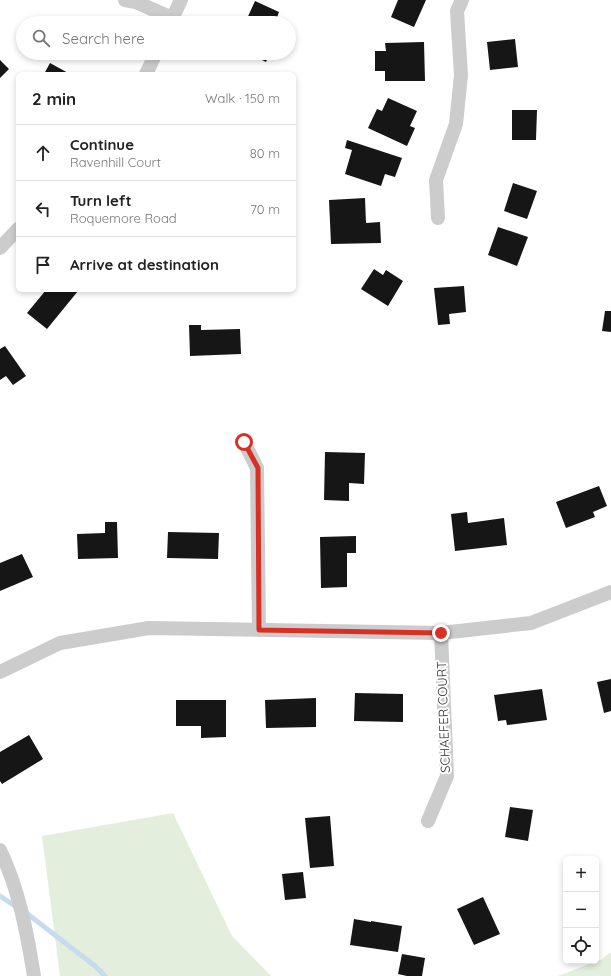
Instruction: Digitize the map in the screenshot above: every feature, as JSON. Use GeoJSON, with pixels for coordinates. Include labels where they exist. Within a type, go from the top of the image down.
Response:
{"type":"FeatureCollection","features":[{"type":"Feature","properties":{"kind":"street"},"geometry":{"type":"LineString","coordinates":[[125,0],[136,2],[162,16]]}},
{"type":"Feature","properties":{"kind":"street"},"geometry":{"type":"LineString","coordinates":[[173,16],[181,0]]}},
{"type":"Feature","properties":{"kind":"street"},"geometry":{"type":"LineString","coordinates":[[438,218],[436,180],[456,124],[457,117],[461,75],[457,11],[462,0]]}},
{"type":"Feature","properties":{"kind":"street"},"geometry":{"type":"LineString","coordinates":[[147,72],[153,60]]}},
{"type":"Feature","properties":{"kind":"street"},"geometry":{"type":"LineString","coordinates":[[0,248],[16,230]]}},
{"type":"Feature","properties":{"kind":"street"},"geometry":{"type":"LineString","coordinates":[[244,442],[258,468],[259,630]]}},
{"type":"Feature","properties":{"kind":"street"},"geometry":{"type":"LineString","coordinates":[[0,672],[60,643],[149,628],[441,633],[530,623],[611,592]]}},
{"type":"Feature","properties":{"kind":"street","name":"SCHAEFER COURT"},"geometry":{"type":"LineString","coordinates":[[428,821],[447,776],[441,633]]}},
{"type":"Feature","properties":{"kind":"street"},"geometry":{"type":"LineString","coordinates":[[0,850],[15,887],[27,932],[34,976]]}},
{"type":"Feature","properties":{"kind":"green space"},"geometry":{"type":"Polygon","coordinates":[[[173,813],[232,936],[271,976],[60,976],[42,836],[173,813]]]}},
{"type":"Feature","properties":{"kind":"green space"},"geometry":{"type":"Polygon","coordinates":[[[611,952],[611,976],[558,976],[589,964],[599,964],[599,960],[611,952]]]}},
{"type":"Feature","properties":{"kind":"building"},"geometry":{"type":"Polygon","coordinates":[[[398,0],[426,0],[414,27],[391,17],[398,0]]]}},
{"type":"Feature","properties":{"kind":"building"},"geometry":{"type":"Polygon","coordinates":[[[255,1],[279,12],[278,16],[248,16],[255,1]]]}},
{"type":"Feature","properties":{"kind":"building"},"geometry":{"type":"Polygon","coordinates":[[[515,39],[518,67],[490,70],[487,42],[515,39]]]}},
{"type":"Feature","properties":{"kind":"building"},"geometry":{"type":"Polygon","coordinates":[[[424,42],[425,81],[385,81],[385,71],[375,71],[375,51],[386,51],[385,43],[424,42]]]}},
{"type":"Feature","properties":{"kind":"building"},"geometry":{"type":"Polygon","coordinates":[[[0,60],[9,69],[0,78],[0,60]]]}},
{"type":"Feature","properties":{"kind":"building"},"geometry":{"type":"Polygon","coordinates":[[[50,63],[66,72],[45,72],[50,63]]]}},
{"type":"Feature","properties":{"kind":"building"},"geometry":{"type":"Polygon","coordinates":[[[388,98],[417,111],[410,126],[415,128],[407,146],[368,128],[377,109],[382,111],[388,98]]]}},
{"type":"Feature","properties":{"kind":"building"},"geometry":{"type":"Polygon","coordinates":[[[512,110],[537,110],[536,140],[512,140],[512,110]]]}},
{"type":"Feature","properties":{"kind":"building"},"geometry":{"type":"Polygon","coordinates":[[[347,140],[402,158],[395,177],[385,174],[381,186],[345,174],[352,150],[345,148],[347,140]]]}},
{"type":"Feature","properties":{"kind":"building"},"geometry":{"type":"Polygon","coordinates":[[[513,183],[537,191],[527,219],[504,211],[513,183]]]}},
{"type":"Feature","properties":{"kind":"building"},"geometry":{"type":"Polygon","coordinates":[[[365,198],[366,223],[380,222],[381,243],[331,244],[329,200],[365,198]]]}},
{"type":"Feature","properties":{"kind":"building"},"geometry":{"type":"Polygon","coordinates":[[[498,227],[528,237],[517,266],[488,255],[498,227]]]}},
{"type":"Feature","properties":{"kind":"building"},"geometry":{"type":"Polygon","coordinates":[[[374,269],[383,275],[386,270],[403,281],[388,306],[361,289],[374,269]]]}},
{"type":"Feature","properties":{"kind":"building"},"geometry":{"type":"Polygon","coordinates":[[[464,286],[466,312],[449,314],[450,324],[438,325],[434,288],[464,286]]]}},
{"type":"Feature","properties":{"kind":"building"},"geometry":{"type":"Polygon","coordinates":[[[44,292],[77,292],[47,329],[27,313],[44,292]]]}},
{"type":"Feature","properties":{"kind":"building"},"geometry":{"type":"Polygon","coordinates":[[[605,311],[611,311],[611,332],[602,331],[605,311]]]}},
{"type":"Feature","properties":{"kind":"building"},"geometry":{"type":"Polygon","coordinates":[[[189,325],[201,325],[201,330],[240,329],[241,354],[190,356],[189,325]]]}},
{"type":"Feature","properties":{"kind":"building"},"geometry":{"type":"Polygon","coordinates":[[[5,346],[26,376],[13,385],[6,376],[0,380],[0,349],[5,346]]]}},
{"type":"Feature","properties":{"kind":"building"},"geometry":{"type":"Polygon","coordinates":[[[325,452],[365,453],[364,484],[349,483],[349,501],[324,500],[325,452]]]}},
{"type":"Feature","properties":{"kind":"building"},"geometry":{"type":"Polygon","coordinates":[[[599,486],[607,506],[593,512],[595,517],[566,528],[556,502],[599,486]]]}},
{"type":"Feature","properties":{"kind":"building"},"geometry":{"type":"Polygon","coordinates":[[[467,512],[468,523],[504,518],[507,545],[455,551],[451,514],[467,512]]]}},
{"type":"Feature","properties":{"kind":"building"},"geometry":{"type":"Polygon","coordinates":[[[105,522],[117,522],[118,558],[78,559],[77,534],[105,533],[105,522]]]}},
{"type":"Feature","properties":{"kind":"building"},"geometry":{"type":"Polygon","coordinates":[[[168,532],[219,533],[218,559],[167,558],[168,532]]]}},
{"type":"Feature","properties":{"kind":"building"},"geometry":{"type":"Polygon","coordinates":[[[356,536],[356,553],[347,553],[347,587],[321,588],[320,537],[356,536]]]}},
{"type":"Feature","properties":{"kind":"building"},"geometry":{"type":"Polygon","coordinates":[[[22,554],[33,577],[0,591],[0,563],[22,554]]]}},
{"type":"Feature","properties":{"kind":"building"},"geometry":{"type":"Polygon","coordinates":[[[611,679],[611,711],[604,713],[597,682],[611,679]]]}},
{"type":"Feature","properties":{"kind":"building"},"geometry":{"type":"Polygon","coordinates":[[[542,689],[547,720],[507,725],[506,720],[498,721],[494,695],[542,689]]]}},
{"type":"Feature","properties":{"kind":"building"},"geometry":{"type":"Polygon","coordinates":[[[355,693],[403,694],[403,722],[354,721],[355,693]]]}},
{"type":"Feature","properties":{"kind":"building"},"geometry":{"type":"Polygon","coordinates":[[[316,698],[316,727],[266,728],[265,700],[316,698]]]}},
{"type":"Feature","properties":{"kind":"building"},"geometry":{"type":"Polygon","coordinates":[[[176,700],[226,700],[226,737],[201,738],[201,726],[176,726],[176,700]]]}},
{"type":"Feature","properties":{"kind":"building"},"geometry":{"type":"Polygon","coordinates":[[[29,735],[43,759],[2,784],[0,781],[0,752],[29,735]]]}},
{"type":"Feature","properties":{"kind":"building"},"geometry":{"type":"Polygon","coordinates":[[[510,807],[533,810],[528,841],[505,837],[510,807]]]}},
{"type":"Feature","properties":{"kind":"building"},"geometry":{"type":"Polygon","coordinates":[[[330,816],[334,866],[310,868],[305,818],[330,816]]]}},
{"type":"Feature","properties":{"kind":"building"},"geometry":{"type":"Polygon","coordinates":[[[303,872],[306,898],[285,900],[282,874],[303,872]]]}},
{"type":"Feature","properties":{"kind":"building"},"geometry":{"type":"Polygon","coordinates":[[[483,897],[500,934],[474,945],[457,909],[483,897]]]}},
{"type":"Feature","properties":{"kind":"building"},"geometry":{"type":"Polygon","coordinates":[[[354,919],[402,926],[398,952],[350,945],[354,919]]]}},
{"type":"Feature","properties":{"kind":"building"},"geometry":{"type":"Polygon","coordinates":[[[402,954],[425,958],[422,976],[407,976],[398,974],[402,954]]]}},
{"type":"Feature","properties":{"kind":"waterway"},"geometry":{"type":"LineString","coordinates":[[0,896],[18,908]]}},
{"type":"Feature","properties":{"kind":"waterway"},"geometry":{"type":"LineString","coordinates":[[25,912],[95,966],[105,976]]}},
{"type":"Feature","properties":{"kind":"route"},"geometry":{"type":"LineString","coordinates":[[244,442],[258,468],[259,630],[441,633]]}}]}
